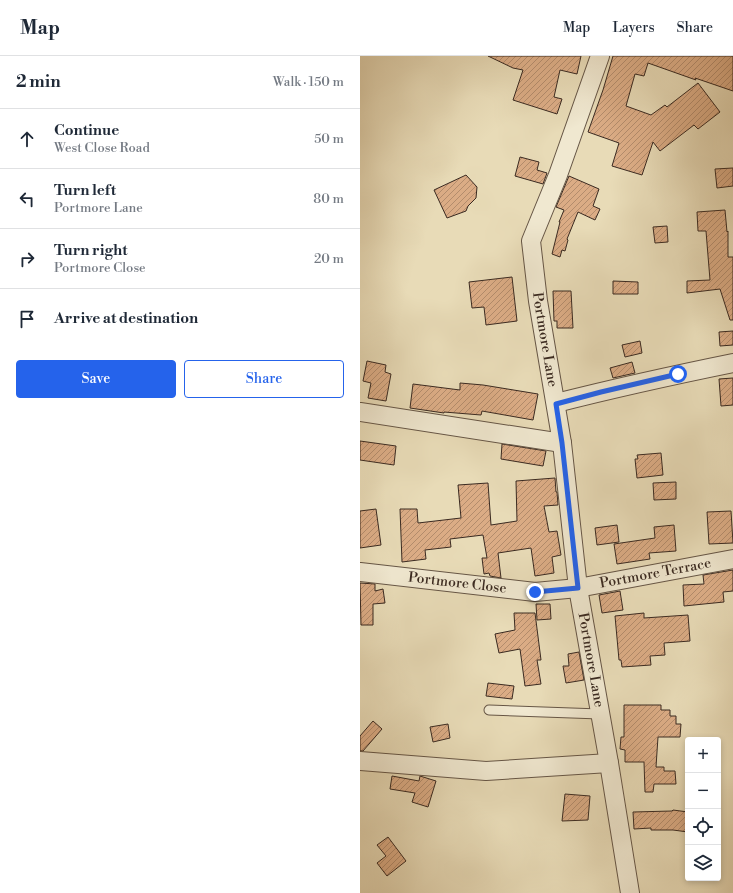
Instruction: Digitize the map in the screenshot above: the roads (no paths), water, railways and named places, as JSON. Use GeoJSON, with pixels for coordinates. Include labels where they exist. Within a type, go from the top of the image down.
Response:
{"type":"FeatureCollection","features":[{"type":"Feature","properties":{"kind":"street","name":"Portmore Lane"},"geometry":{"type":"LineString","coordinates":[[600,56],[558,175],[531,241],[538,301],[562,443],[578,588],[630,893]]}},
{"type":"Feature","properties":{"kind":"street"},"geometry":{"type":"LineString","coordinates":[[556,404],[678,374],[733,363]]}},
{"type":"Feature","properties":{"kind":"street"},"geometry":{"type":"LineString","coordinates":[[360,412],[562,443]]}},
{"type":"Feature","properties":{"kind":"street","name":"Portmore Terrace"},"geometry":{"type":"LineString","coordinates":[[578,588],[733,559]]}},
{"type":"Feature","properties":{"kind":"street","name":"Portmore Close"},"geometry":{"type":"LineString","coordinates":[[360,572],[535,592],[578,588]]}},
{"type":"Feature","properties":{"kind":"street"},"geometry":{"type":"LineString","coordinates":[[360,761],[486,771],[609,763]]}},
{"type":"Feature","properties":{"kind":"lane"},"geometry":{"type":"LineString","coordinates":[[489,710],[600,714]]}}]}
